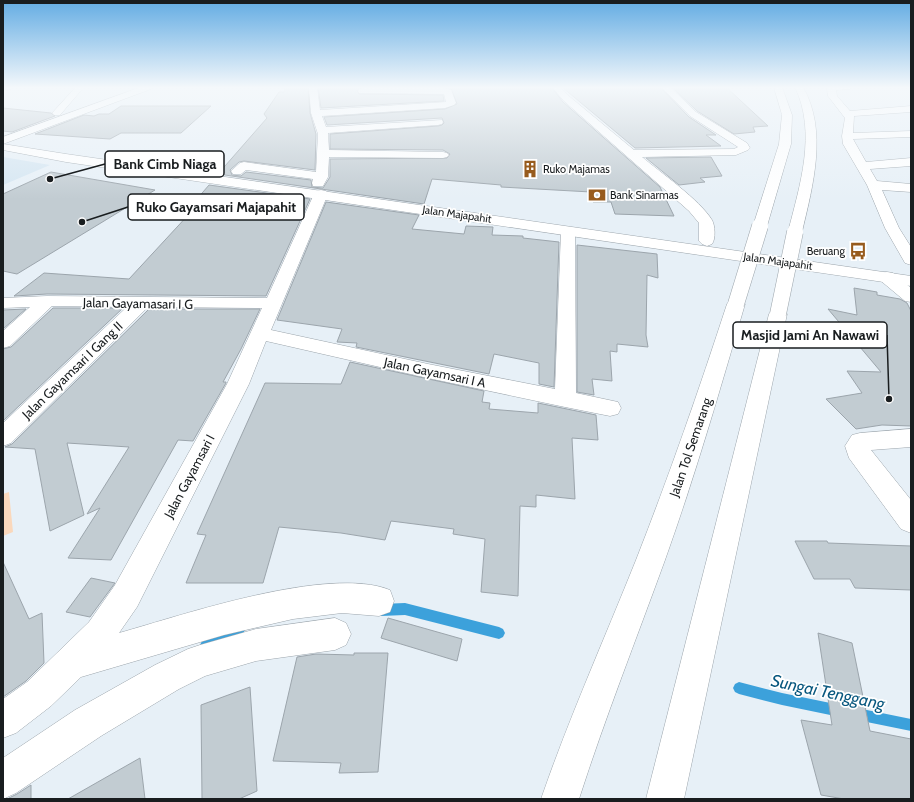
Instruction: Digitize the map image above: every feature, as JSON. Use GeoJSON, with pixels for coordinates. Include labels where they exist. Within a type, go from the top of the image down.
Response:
{"type":"FeatureCollection","features":[{"type":"Feature","properties":{"kind":"main road"},"geometry":{"type":"LineString","coordinates":[[4,139],[36,124]]}},
{"type":"Feature","properties":{"kind":"main road"},"geometry":{"type":"LineString","coordinates":[[26,141],[46,124]]}},
{"type":"Feature","properties":{"kind":"main road"},"geometry":{"type":"LineString","coordinates":[[320,124],[322,130],[323,154],[323,170],[320,185]]}},
{"type":"Feature","properties":{"kind":"main road"},"geometry":{"type":"LineString","coordinates":[[322,130],[403,124]]}},
{"type":"Feature","properties":{"kind":"main road"},"geometry":{"type":"LineString","coordinates":[[597,124],[694,208],[706,222],[707,241]]}},
{"type":"Feature","properties":{"kind":"main road"},"geometry":{"type":"LineString","coordinates":[[631,154],[728,152],[741,150],[744,148],[743,145],[710,124]]}},
{"type":"Feature","properties":{"kind":"main road","name":"Jalan Tol Semarang"},"geometry":{"type":"LineString","coordinates":[[560,799],[576,750],[638,594],[704,410],[785,144],[786,124]]}},
{"type":"Feature","properties":{"kind":"main road"},"geometry":{"type":"LineString","coordinates":[[665,799],[778,314],[808,173],[811,124]]}},
{"type":"Feature","properties":{"kind":"main road"},"geometry":{"type":"LineString","coordinates":[[849,124],[847,136],[849,144],[873,185],[892,228],[911,260]]}},
{"type":"Feature","properties":{"kind":"main road"},"geometry":{"type":"LineString","coordinates":[[847,136],[911,134]]}},
{"type":"Feature","properties":{"kind":"main road"},"geometry":{"type":"LineString","coordinates":[[4,139],[165,161]]}},
{"type":"Feature","properties":{"kind":"main road","name":"Jalan Majapahit"},"geometry":{"type":"LineString","coordinates":[[4,139],[66,158],[320,185],[911,270]]}},
{"type":"Feature","properties":{"kind":"main road"},"geometry":{"type":"LineString","coordinates":[[323,154],[443,155]]}},
{"type":"Feature","properties":{"kind":"main road"},"geometry":{"type":"LineString","coordinates":[[862,166],[911,162]]}},
{"type":"Feature","properties":{"kind":"main road","name":"Jalan Majapahit"},"geometry":{"type":"LineString","coordinates":[[204,166],[320,185],[568,231],[911,281]]}},
{"type":"Feature","properties":{"kind":"main road","name":"Jalan Gayamsari I"},"geometry":{"type":"LineString","coordinates":[[3,720],[39,694],[70,664],[100,633],[126,596],[238,384],[274,304],[320,185]]}},
{"type":"Feature","properties":{"kind":"main road"},"geometry":{"type":"LineString","coordinates":[[873,185],[911,188]]}},
{"type":"Feature","properties":{"kind":"main road"},"geometry":{"type":"LineString","coordinates":[[565,400],[568,231]]}},
{"type":"Feature","properties":{"kind":"main road"},"geometry":{"type":"LineString","coordinates":[[887,277],[911,298]]}},
{"type":"Feature","properties":{"kind":"main road"},"geometry":{"type":"LineString","coordinates":[[3,342],[47,302]]}},
{"type":"Feature","properties":{"kind":"main road","name":"Jalan Gayamasari I G"},"geometry":{"type":"LineString","coordinates":[[3,303],[274,304]]}},
{"type":"Feature","properties":{"kind":"main road","name":"Jalan Gayamsari I Gang II"},"geometry":{"type":"LineString","coordinates":[[3,437],[142,303]]}},
{"type":"Feature","properties":{"kind":"main road","name":"Jalan Gayamsari I A"},"geometry":{"type":"LineString","coordinates":[[261,334],[428,371],[610,408]]}},
{"type":"Feature","properties":{"kind":"main road"},"geometry":{"type":"LineString","coordinates":[[911,438],[860,442],[857,446],[858,451],[911,521]]}},
{"type":"Feature","properties":{"kind":"main road"},"geometry":{"type":"LineString","coordinates":[[70,664],[224,619],[293,604],[342,598],[379,601]]}},
{"type":"Feature","properties":{"kind":"main road"},"geometry":{"type":"LineString","coordinates":[[3,780],[88,723],[167,677],[200,661],[256,645],[335,634]]}},
{"type":"Feature","properties":{"kind":"shaded area"},"geometry":{"type":"Polygon","coordinates":[[[3,157],[50,165],[3,185],[3,157]]]}},
{"type":"Feature","properties":{"kind":"shaded area"},"geometry":{"type":"Polygon","coordinates":[[[9,492],[13,532],[3,536],[3,494],[9,492]]]}},
{"type":"Feature","properties":{"kind":"building"},"geometry":{"type":"Polygon","coordinates":[[[3,124],[32,124],[12,132],[3,131],[3,124]]]}},
{"type":"Feature","properties":{"kind":"building"},"geometry":{"type":"Polygon","coordinates":[[[60,124],[191,124],[181,133],[121,133],[110,139],[35,134],[60,124]]]}},
{"type":"Feature","properties":{"kind":"building"},"geometry":{"type":"Polygon","coordinates":[[[261,124],[313,124],[316,134],[315,170],[244,161],[239,162],[230,170],[232,175],[241,176],[246,172],[311,180],[312,187],[323,188],[330,177],[330,159],[447,158],[450,154],[443,150],[330,149],[330,134],[443,124],[589,124],[660,187],[674,216],[615,214],[611,202],[593,202],[591,192],[501,187],[501,185],[432,179],[424,204],[218,174],[261,124]]]}},
{"type":"Feature","properties":{"kind":"building"},"geometry":{"type":"Polygon","coordinates":[[[607,124],[700,124],[716,135],[706,135],[721,146],[635,148],[607,124]]]}},
{"type":"Feature","properties":{"kind":"building"},"geometry":{"type":"Polygon","coordinates":[[[719,124],[766,124],[768,126],[753,127],[755,132],[734,134],[719,124]]]}},
{"type":"Feature","properties":{"kind":"building"},"geometry":{"type":"Polygon","coordinates":[[[711,157],[722,176],[700,178],[705,182],[679,185],[646,158],[711,157]]]}},
{"type":"Feature","properties":{"kind":"building"},"geometry":{"type":"Polygon","coordinates":[[[51,172],[155,190],[17,274],[3,271],[3,194],[51,172]]]}},
{"type":"Feature","properties":{"kind":"building"},"geometry":{"type":"Polygon","coordinates":[[[209,185],[310,199],[266,296],[47,294],[14,296],[44,273],[129,279],[190,213],[185,213],[209,185]]]}},
{"type":"Feature","properties":{"kind":"building"},"geometry":{"type":"Polygon","coordinates":[[[326,202],[419,215],[412,229],[464,234],[466,226],[493,227],[492,235],[523,236],[523,238],[559,242],[554,387],[539,384],[539,363],[494,354],[489,374],[356,347],[357,343],[337,342],[342,329],[277,320],[326,202]]]}},
{"type":"Feature","properties":{"kind":"building"},"geometry":{"type":"Polygon","coordinates":[[[577,245],[657,254],[658,278],[647,275],[646,335],[648,347],[617,344],[617,352],[610,351],[612,381],[592,379],[594,395],[577,392],[577,245]]]}},
{"type":"Feature","properties":{"kind":"building"},"geometry":{"type":"Polygon","coordinates":[[[854,288],[877,292],[877,295],[900,299],[907,303],[911,311],[911,426],[882,425],[856,429],[826,399],[862,393],[847,371],[881,372],[828,309],[857,315],[854,288]]]}},
{"type":"Feature","properties":{"kind":"building"},"geometry":{"type":"Polygon","coordinates":[[[53,308],[123,308],[3,421],[3,349],[11,347],[53,308]]]}},
{"type":"Feature","properties":{"kind":"building"},"geometry":{"type":"Polygon","coordinates":[[[26,309],[3,329],[3,310],[26,309]]]}},
{"type":"Feature","properties":{"kind":"building"},"geometry":{"type":"Polygon","coordinates":[[[149,309],[260,309],[223,382],[226,383],[193,441],[178,440],[111,560],[68,558],[100,508],[87,514],[129,447],[67,443],[84,515],[50,531],[35,449],[5,447],[12,444],[149,309]]]}},
{"type":"Feature","properties":{"kind":"building"},"geometry":{"type":"Polygon","coordinates":[[[350,362],[484,391],[482,402],[490,403],[489,409],[538,413],[538,403],[596,415],[598,440],[572,438],[575,499],[536,495],[536,507],[520,506],[518,596],[481,592],[485,539],[453,534],[454,529],[391,521],[385,540],[341,533],[279,527],[263,583],[186,583],[206,535],[197,534],[265,383],[341,384],[350,362]]]}},
{"type":"Feature","properties":{"kind":"building"},"geometry":{"type":"Polygon","coordinates":[[[795,541],[827,541],[828,543],[911,546],[911,590],[855,588],[850,579],[814,579],[795,541]]]}},
{"type":"Feature","properties":{"kind":"building"},"geometry":{"type":"Polygon","coordinates":[[[3,562],[29,619],[42,613],[44,663],[26,681],[3,697],[3,562]]]}},
{"type":"Feature","properties":{"kind":"building"},"geometry":{"type":"Polygon","coordinates":[[[91,578],[115,583],[90,617],[66,612],[91,578]]]}},
{"type":"Feature","properties":{"kind":"building"},"geometry":{"type":"Polygon","coordinates":[[[388,618],[462,639],[457,661],[381,638],[388,618]]]}},
{"type":"Feature","properties":{"kind":"building"},"geometry":{"type":"Polygon","coordinates":[[[818,633],[852,643],[870,731],[911,739],[911,799],[844,799],[821,795],[801,720],[832,725],[818,633]]]}},
{"type":"Feature","properties":{"kind":"building"},"geometry":{"type":"Polygon","coordinates":[[[354,653],[388,653],[378,772],[339,773],[341,763],[273,761],[297,657],[316,654],[354,655],[354,653]]]}},
{"type":"Feature","properties":{"kind":"building"},"geometry":{"type":"Polygon","coordinates":[[[250,687],[257,791],[239,799],[202,799],[201,705],[250,687]]]}},
{"type":"Feature","properties":{"kind":"building"},"geometry":{"type":"Polygon","coordinates":[[[140,758],[145,799],[68,799],[140,758]]]}},
{"type":"Feature","properties":{"kind":"building"},"geometry":{"type":"Polygon","coordinates":[[[31,785],[31,799],[7,799],[17,794],[31,785]]]}},
{"type":"Feature","properties":{"kind":"waterway"},"geometry":{"type":"LineString","coordinates":[[381,610],[405,609],[499,633]]}},
{"type":"Feature","properties":{"kind":"waterway"},"geometry":{"type":"LineString","coordinates":[[206,645],[239,630]]}},
{"type":"Feature","properties":{"kind":"waterway","name":"Sungai Tenggang"},"geometry":{"type":"LineString","coordinates":[[739,688],[840,711]]}},
{"type":"Feature","properties":{"kind":"waterway","name":"Sungai Tenggang"},"geometry":{"type":"LineString","coordinates":[[857,714],[911,725]]}},
{"type":"Feature","properties":{"kind":"place","name":"Ruko Majamas"},"geometry":{"type":"Point","coordinates":[530,169]}},
{"type":"Feature","properties":{"kind":"place","name":"Bank Cimb Niaga"},"geometry":{"type":"Point","coordinates":[50,179]}},
{"type":"Feature","properties":{"kind":"place","name":"Bank Sinarmas"},"geometry":{"type":"Point","coordinates":[597,195]}},
{"type":"Feature","properties":{"kind":"place","name":"Ruko Gayamsari Majapahit"},"geometry":{"type":"Point","coordinates":[82,222]}},
{"type":"Feature","properties":{"kind":"place","name":"Beruang"},"geometry":{"type":"Point","coordinates":[858,251]}},
{"type":"Feature","properties":{"kind":"place","name":"Masjid Jami An Nawawi"},"geometry":{"type":"Point","coordinates":[889,399]}}]}
